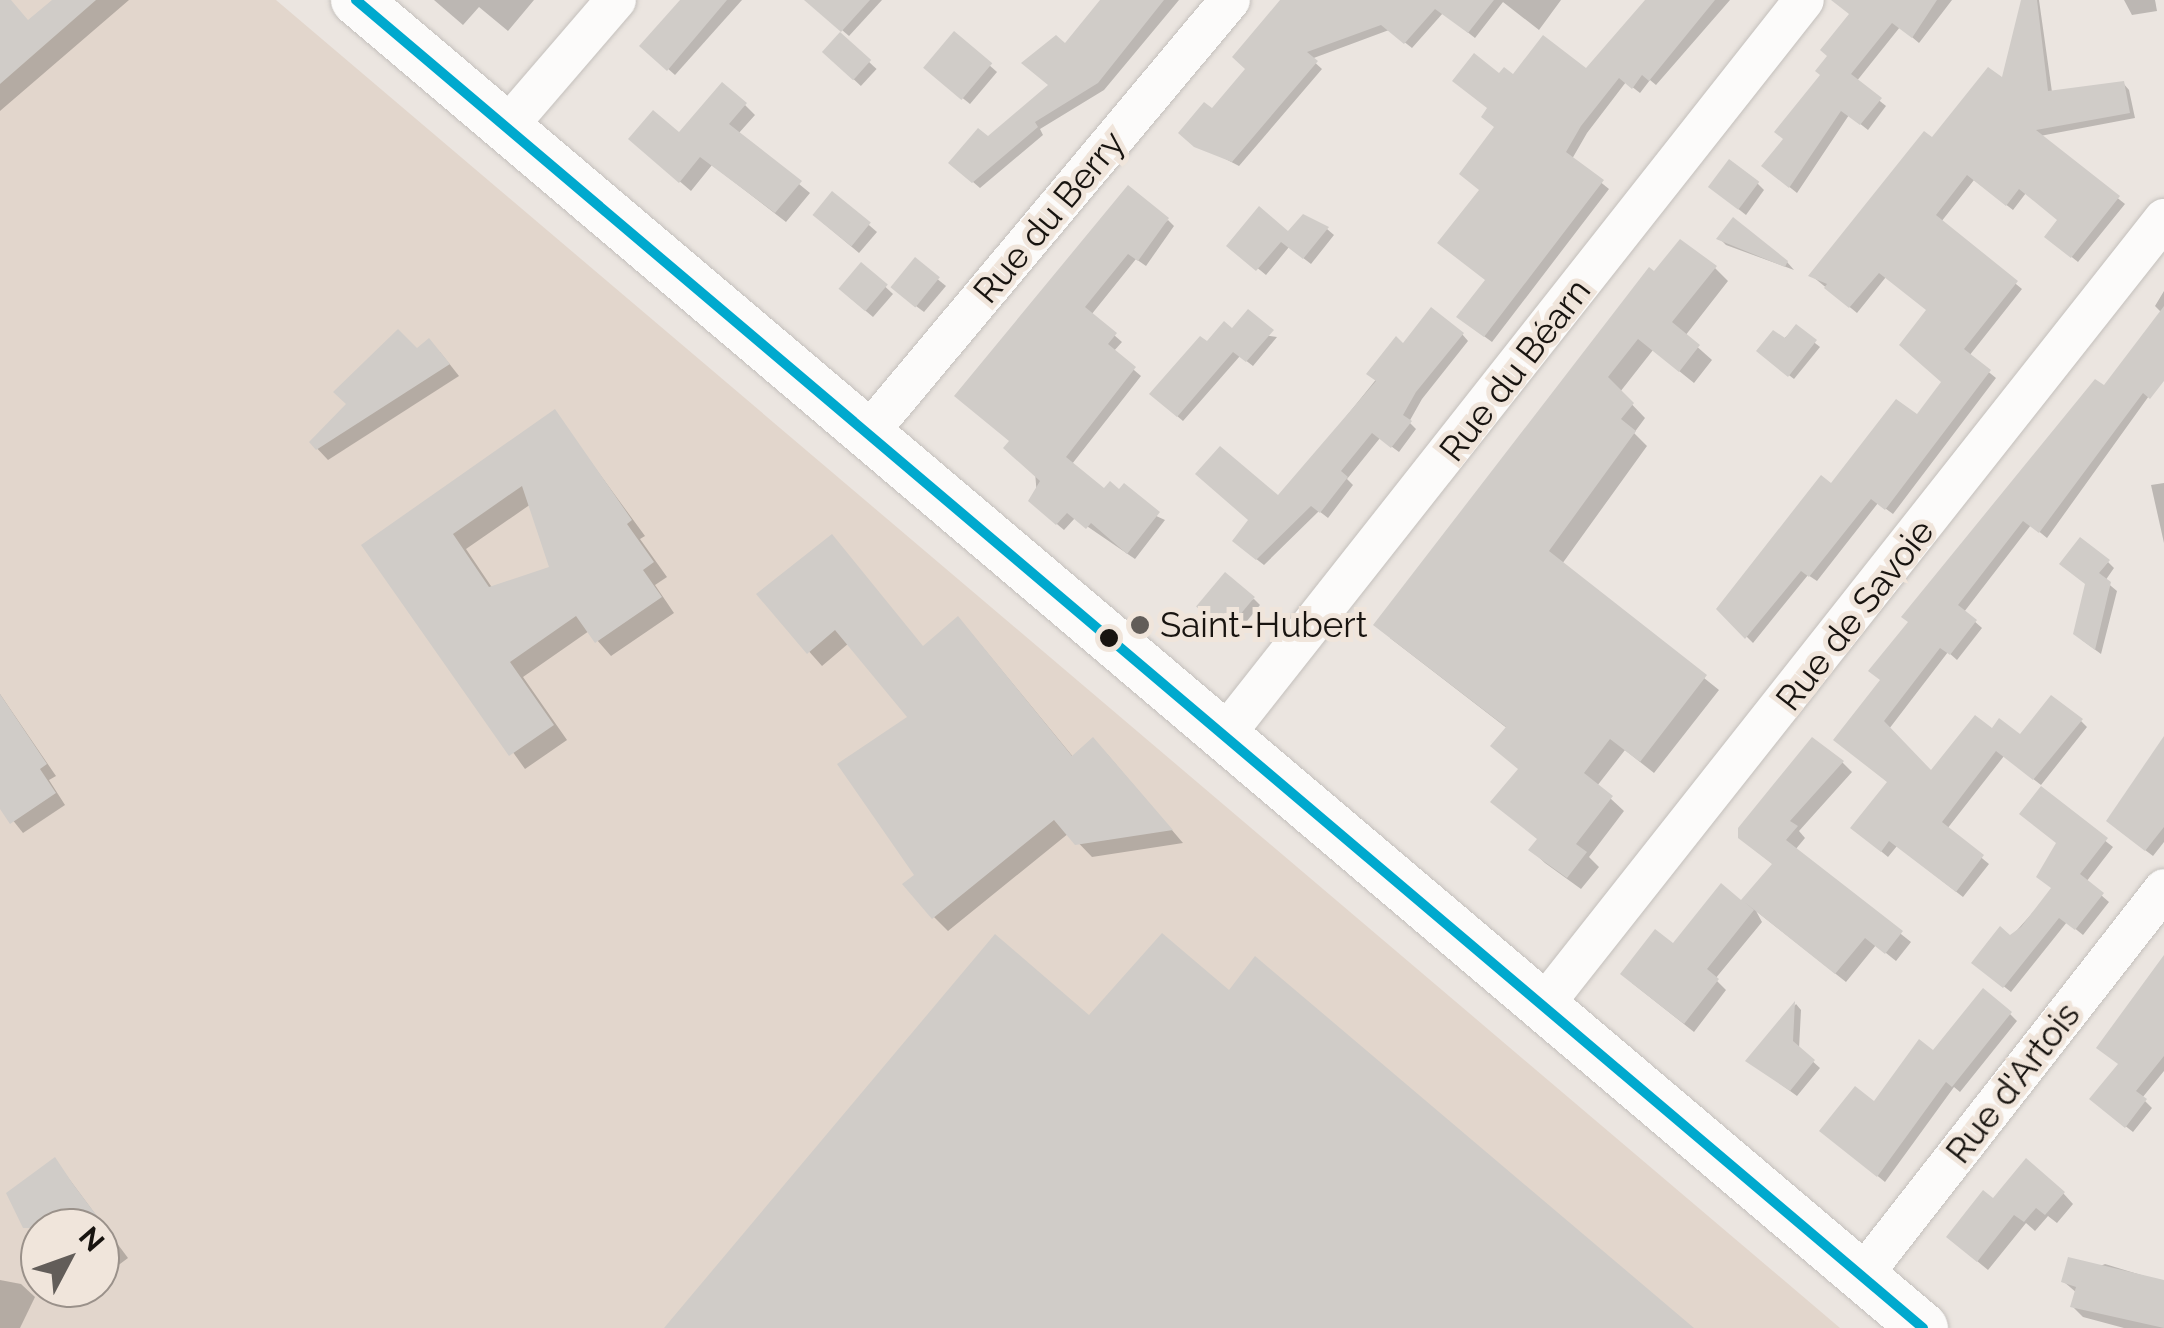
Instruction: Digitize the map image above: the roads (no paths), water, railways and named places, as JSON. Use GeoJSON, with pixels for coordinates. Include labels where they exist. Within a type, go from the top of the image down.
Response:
{"type":"FeatureCollection","features":[{"type":"Feature","properties":{"kind":"main road"},"geometry":{"type":"LineString","coordinates":[[356,0],[1922,1328]]}},
{"type":"Feature","properties":{"kind":"street"},"geometry":{"type":"LineString","coordinates":[[505,128],[616,0]]}},
{"type":"Feature","properties":{"kind":"street","name":"Rue du Berry"},"geometry":{"type":"LineString","coordinates":[[868,433],[1230,0]]}},
{"type":"Feature","properties":{"kind":"street","name":"Rue du Béarn"},"geometry":{"type":"LineString","coordinates":[[1223,737],[1804,0]]}},
{"type":"Feature","properties":{"kind":"street","name":"Rue de Savoie"},"geometry":{"type":"LineString","coordinates":[[1542,1007],[2164,219]]}},
{"type":"Feature","properties":{"kind":"street","name":"Rue d'Artois"},"geometry":{"type":"LineString","coordinates":[[1862,1276],[2164,889]]}},
{"type":"Feature","properties":{"kind":"place","name":"Saint-Hubert"},"geometry":{"type":"Point","coordinates":[1140,625]}}]}
